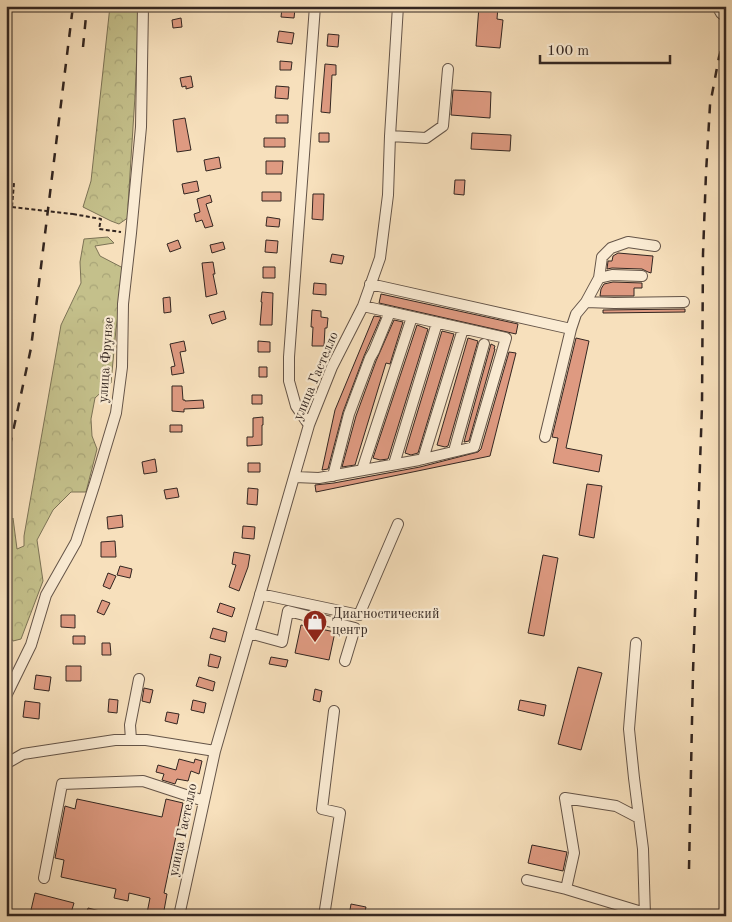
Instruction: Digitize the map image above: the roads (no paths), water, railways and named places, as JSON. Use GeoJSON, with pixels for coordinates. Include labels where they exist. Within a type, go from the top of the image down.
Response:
{"type":"FeatureCollection","features":[{"type":"Feature","properties":{"kind":"street","name":"улица Фрунзе"},"geometry":{"type":"LineString","coordinates":[[6,696],[31,645],[46,595],[76,542],[116,412],[122,367],[124,304],[141,127],[143,6]]}},
{"type":"Feature","properties":{"kind":"street"},"geometry":{"type":"LineString","coordinates":[[309,425],[296,406],[289,381],[289,357],[314,6]]}},
{"type":"Feature","properties":{"kind":"street","name":"улица Гастелло"},"geometry":{"type":"LineString","coordinates":[[178,916],[215,751],[309,425],[332,367],[363,306],[380,258],[388,195],[398,6]]}},
{"type":"Feature","properties":{"kind":"street"},"geometry":{"type":"LineString","coordinates":[[717,6],[726,17]]}},
{"type":"Feature","properties":{"kind":"street"},"geometry":{"type":"LineString","coordinates":[[390,136],[426,138],[443,126],[448,68]]}},
{"type":"Feature","properties":{"kind":"street"},"geometry":{"type":"LineString","coordinates":[[545,436],[571,328],[576,314],[586,302],[599,278],[602,257],[611,248],[628,242],[655,246]]}},
{"type":"Feature","properties":{"kind":"street"},"geometry":{"type":"LineString","coordinates":[[599,278],[612,275],[642,276]]}},
{"type":"Feature","properties":{"kind":"street"},"geometry":{"type":"LineString","coordinates":[[370,284],[571,328]]}},
{"type":"Feature","properties":{"kind":"street"},"geometry":{"type":"LineString","coordinates":[[586,302],[684,302]]}},
{"type":"Feature","properties":{"kind":"street"},"geometry":{"type":"LineString","coordinates":[[295,477],[320,478],[334,476],[474,447],[506,338],[363,306]]}},
{"type":"Feature","properties":{"kind":"street"},"geometry":{"type":"LineString","coordinates":[[334,476],[349,414],[390,312]]}},
{"type":"Feature","properties":{"kind":"street"},"geometry":{"type":"LineString","coordinates":[[362,470],[412,317]]}},
{"type":"Feature","properties":{"kind":"street"},"geometry":{"type":"LineString","coordinates":[[394,464],[437,323]]}},
{"type":"Feature","properties":{"kind":"street"},"geometry":{"type":"LineString","coordinates":[[423,459],[463,329]]}},
{"type":"Feature","properties":{"kind":"street"},"geometry":{"type":"LineString","coordinates":[[454,451],[484,344]]}},
{"type":"Feature","properties":{"kind":"street"},"geometry":{"type":"LineString","coordinates":[[345,661],[355,628],[361,618],[359,615],[398,524]]}},
{"type":"Feature","properties":{"kind":"street"},"geometry":{"type":"LineString","coordinates":[[260,594],[359,615]]}},
{"type":"Feature","properties":{"kind":"street"},"geometry":{"type":"LineString","coordinates":[[249,633],[282,642],[288,611],[355,628]]}},
{"type":"Feature","properties":{"kind":"street"},"geometry":{"type":"LineString","coordinates":[[527,880],[566,889],[645,914],[643,849],[629,729],[636,643]]}},
{"type":"Feature","properties":{"kind":"street"},"geometry":{"type":"LineString","coordinates":[[130,740],[130,725],[139,678]]}},
{"type":"Feature","properties":{"kind":"street"},"geometry":{"type":"LineString","coordinates":[[324,916],[340,813],[322,809],[334,711]]}},
{"type":"Feature","properties":{"kind":"street"},"geometry":{"type":"LineString","coordinates":[[6,762],[23,754],[115,740],[146,740],[215,751]]}},
{"type":"Feature","properties":{"kind":"street"},"geometry":{"type":"LineString","coordinates":[[44,878],[62,784],[143,781],[204,801]]}},
{"type":"Feature","properties":{"kind":"street"},"geometry":{"type":"LineString","coordinates":[[566,889],[574,853],[565,798],[616,806],[639,818]]}},
{"type":"Feature","properties":{"kind":"street"},"geometry":{"type":"LineString","coordinates":[[685,916],[707,916]]}},
{"type":"Feature","properties":{"kind":"railway"},"geometry":{"type":"LineString","coordinates":[[6,464],[31,348],[73,6]]}},
{"type":"Feature","properties":{"kind":"railway"},"geometry":{"type":"LineString","coordinates":[[83,47],[87,6]]}},
{"type":"Feature","properties":{"kind":"railway"},"geometry":{"type":"LineString","coordinates":[[689,869],[693,672],[702,405],[703,254],[706,173],[710,105],[719,57],[726,34]]}},
{"type":"Feature","properties":{"kind":"place","name":"Диагностический центр"},"geometry":{"type":"Point","coordinates":[315,643]}}]}
